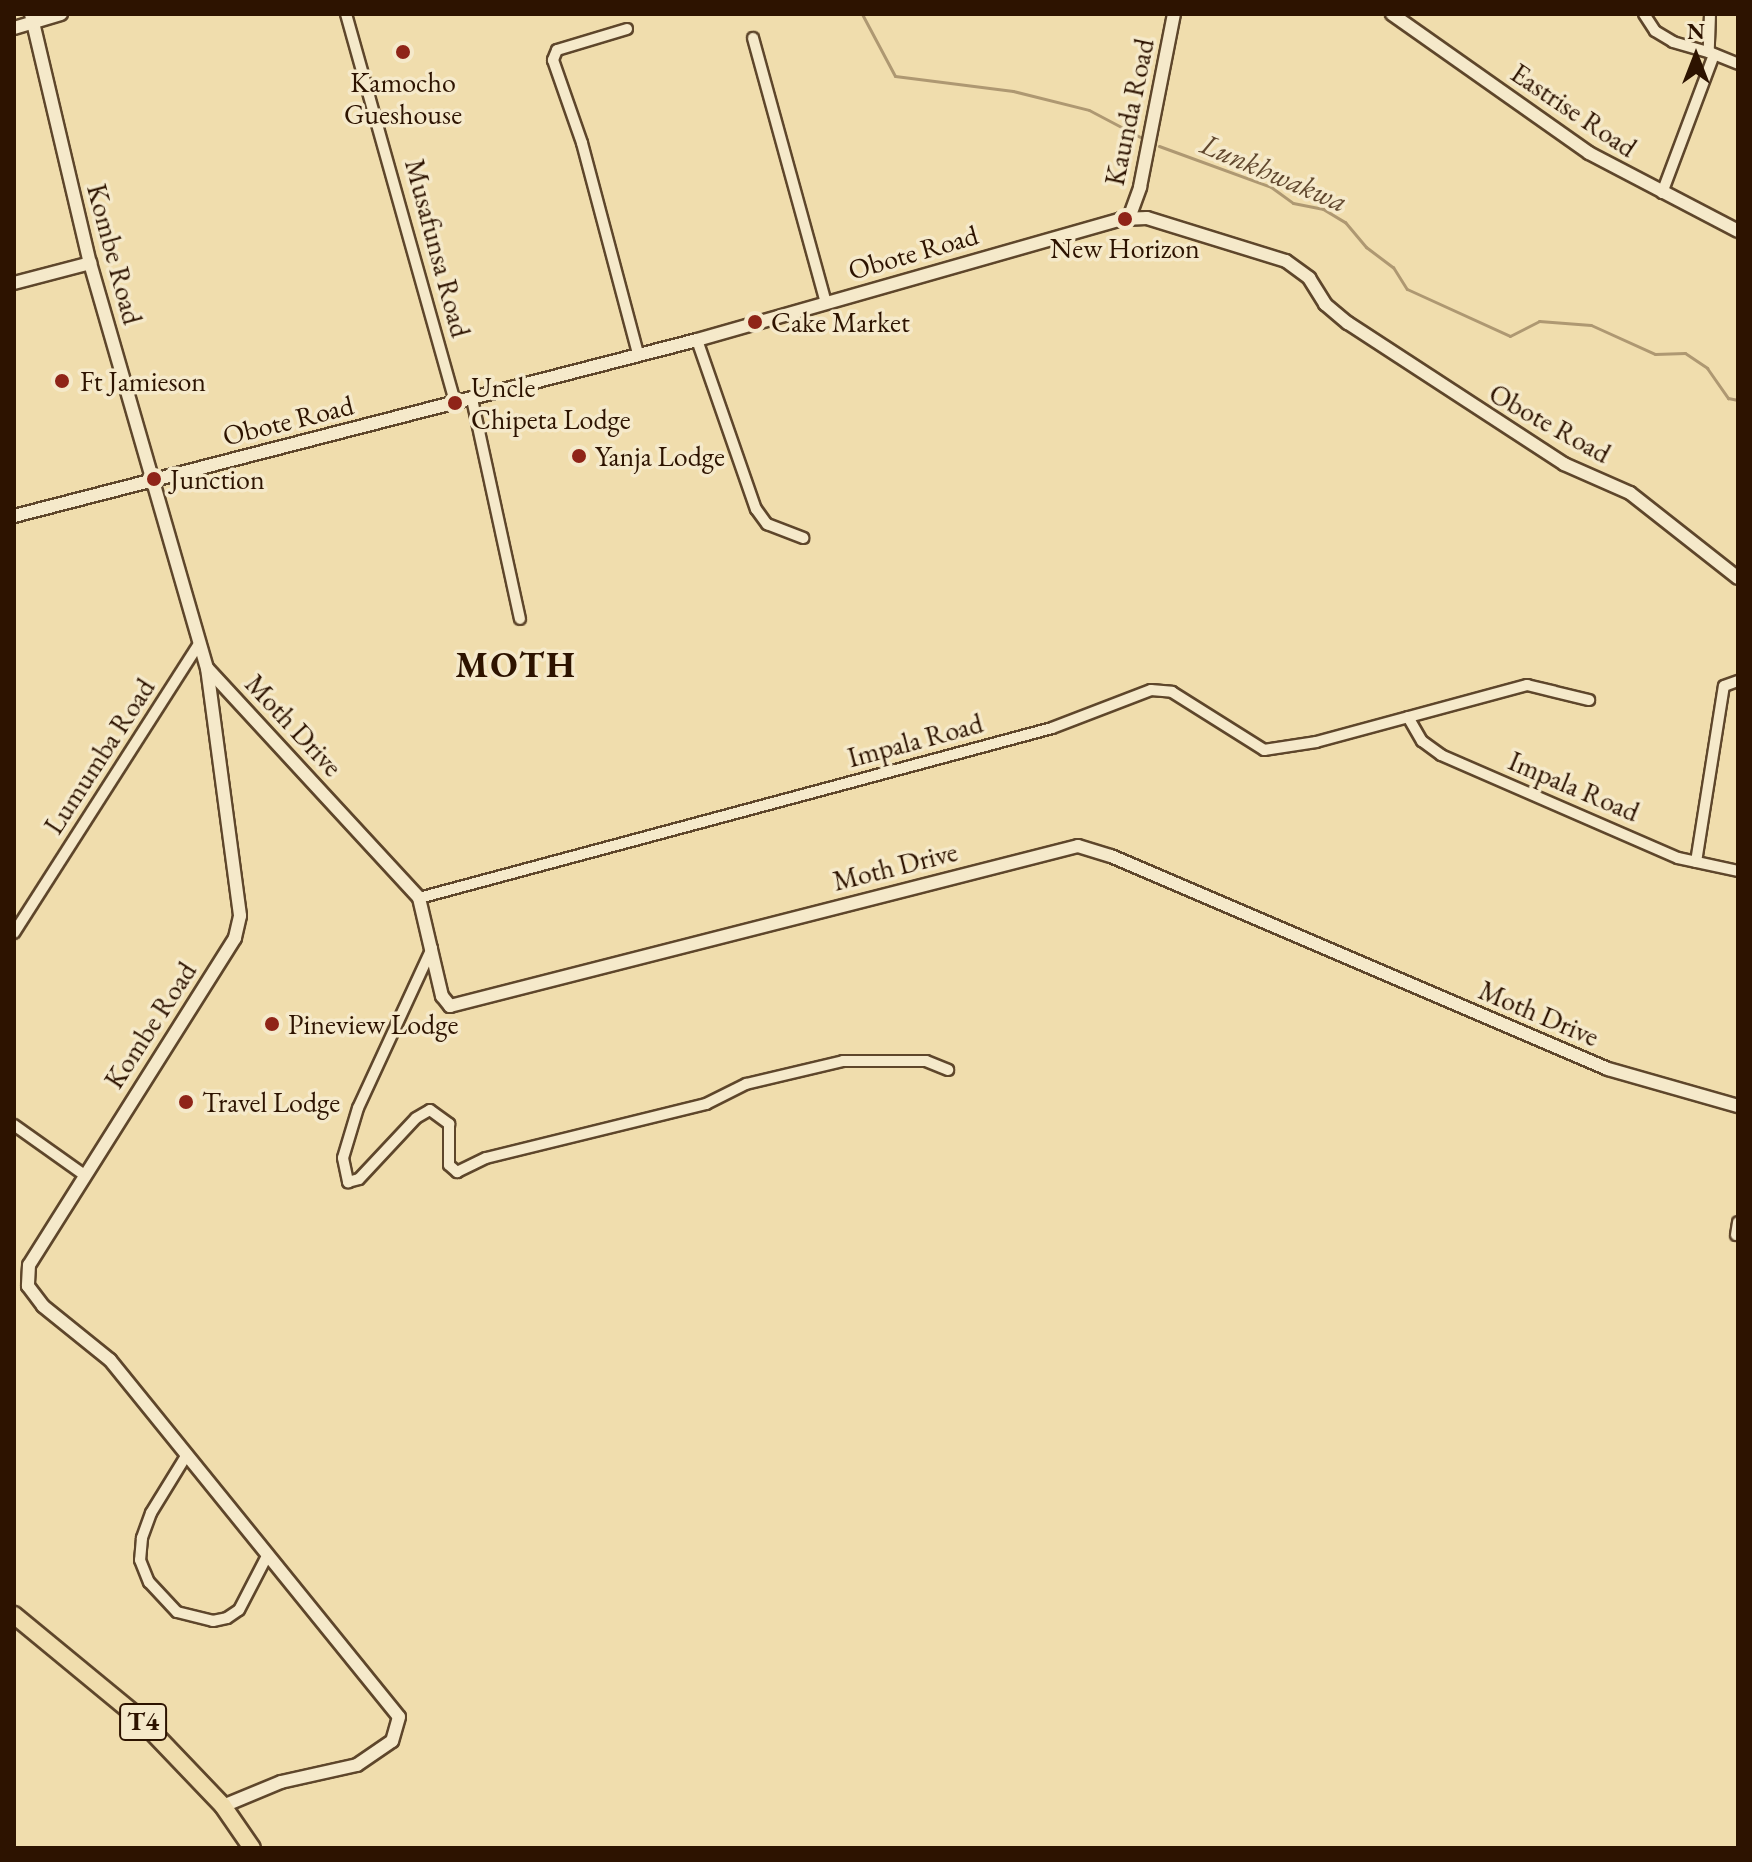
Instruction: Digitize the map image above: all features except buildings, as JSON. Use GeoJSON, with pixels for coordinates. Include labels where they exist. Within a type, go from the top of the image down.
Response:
{"type":"FeatureCollection","features":[{"type":"Feature","properties":{"kind":"highway","name":"T4"},"geometry":{"type":"LineString","coordinates":[[14,1615],[140,1719],[223,1806],[250,1847]]}},
{"type":"Feature","properties":{"kind":"street"},"geometry":{"type":"LineString","coordinates":[[14,28],[32,19],[61,14]]}},
{"type":"Feature","properties":{"kind":"street","name":"Musafunsa Road"},"geometry":{"type":"LineString","coordinates":[[346,14],[455,403]]}},
{"type":"Feature","properties":{"kind":"street","name":"Kaunda Road"},"geometry":{"type":"LineString","coordinates":[[1129,218],[1140,187],[1174,14]]}},
{"type":"Feature","properties":{"kind":"street","name":"Eastrise Road"},"geometry":{"type":"LineString","coordinates":[[1392,14],[1589,153],[1738,231]]}},
{"type":"Feature","properties":{"kind":"street"},"geometry":{"type":"LineString","coordinates":[[1644,14],[1655,31],[1673,42],[1738,64]]}},
{"type":"Feature","properties":{"kind":"street"},"geometry":{"type":"LineString","coordinates":[[1662,193],[1711,54],[1710,14]]}},
{"type":"Feature","properties":{"kind":"street","name":"Kombe Road"},"geometry":{"type":"LineString","coordinates":[[32,19],[90,263],[207,668],[238,928],[29,1265],[28,1286],[43,1306],[110,1360],[267,1556],[394,1704],[399,1730],[392,1741],[357,1765],[247,1792],[223,1806]]}},
{"type":"Feature","properties":{"kind":"street"},"geometry":{"type":"LineString","coordinates":[[627,29],[557,50],[553,60],[582,143],[638,354]]}},
{"type":"Feature","properties":{"kind":"street"},"geometry":{"type":"LineString","coordinates":[[753,38],[826,303]]}},
{"type":"Feature","properties":{"kind":"street","name":"Obote Road"},"geometry":{"type":"LineString","coordinates":[[14,516],[697,340],[1129,218],[1169,222],[1286,261],[1309,278],[1325,304],[1348,323],[1564,464],[1630,493],[1738,578]]}},
{"type":"Feature","properties":{"kind":"street"},"geometry":{"type":"LineString","coordinates":[[14,283],[90,263]]}},
{"type":"Feature","properties":{"kind":"street"},"geometry":{"type":"LineString","coordinates":[[697,340],[756,509],[767,524],[803,538]]}},
{"type":"Feature","properties":{"kind":"street"},"geometry":{"type":"LineString","coordinates":[[472,399],[520,619]]}},
{"type":"Feature","properties":{"kind":"street","name":"Lumumba Road"},"geometry":{"type":"LineString","coordinates":[[14,933],[199,644]]}},
{"type":"Feature","properties":{"kind":"street","name":"Moth Drive"},"geometry":{"type":"LineString","coordinates":[[207,668],[419,898],[445,1003],[465,1006],[709,936],[1078,846],[1111,856],[1608,1069],[1738,1106]]}},
{"type":"Feature","properties":{"kind":"street"},"geometry":{"type":"LineString","coordinates":[[1696,862],[1708,762],[1724,686],[1738,681]]}},
{"type":"Feature","properties":{"kind":"street","name":"Impala Road"},"geometry":{"type":"LineString","coordinates":[[419,898],[1052,728],[1151,690],[1172,692],[1264,750],[1408,717],[1527,685],[1589,700]]}},
{"type":"Feature","properties":{"kind":"street","name":"Impala Road"},"geometry":{"type":"LineString","coordinates":[[1408,717],[1412,729],[1441,755],[1696,862],[1738,871]]}},
{"type":"Feature","properties":{"kind":"street"},"geometry":{"type":"LineString","coordinates":[[433,946],[358,1108],[343,1158],[348,1182],[359,1179],[416,1118],[430,1110],[449,1124],[449,1165],[457,1172],[486,1158],[706,1104],[746,1084],[843,1061],[926,1061],[948,1070]]}},
{"type":"Feature","properties":{"kind":"street"},"geometry":{"type":"LineString","coordinates":[[14,1125],[83,1174]]}},
{"type":"Feature","properties":{"kind":"street"},"geometry":{"type":"LineString","coordinates":[[1736,1235],[1738,1222]]}},
{"type":"Feature","properties":{"kind":"street"},"geometry":{"type":"LineString","coordinates":[[186,1456],[151,1513],[142,1538],[140,1560],[149,1582],[177,1612],[213,1621],[227,1618],[239,1610],[267,1556]]}},
{"type":"Feature","properties":{"kind":"waterway","name":"Lunkhwakwa"},"geometry":{"type":"LineString","coordinates":[[862,14],[895,76],[1013,91],[1089,110],[1142,138]]}},
{"type":"Feature","properties":{"kind":"waterway","name":"Lunkhwakwa"},"geometry":{"type":"LineString","coordinates":[[1159,146],[1271,187],[1293,203],[1323,209],[1345,222],[1366,247],[1393,267],[1407,289],[1510,336],[1539,321],[1591,325],[1655,354],[1685,353],[1707,368],[1728,398],[1738,400]]}},
{"type":"Feature","properties":{"kind":"place","name":"Kamocho Gueshouse"},"geometry":{"type":"Point","coordinates":[403,52]}},
{"type":"Feature","properties":{"kind":"place","name":"New Horizon"},"geometry":{"type":"Point","coordinates":[1125,219]}},
{"type":"Feature","properties":{"kind":"place","name":"Cake Market"},"geometry":{"type":"Point","coordinates":[755,322]}},
{"type":"Feature","properties":{"kind":"place","name":"Ft Jamieson"},"geometry":{"type":"Point","coordinates":[62,381]}},
{"type":"Feature","properties":{"kind":"place","name":"Uncle Chipeta Lodge"},"geometry":{"type":"Point","coordinates":[455,403]}},
{"type":"Feature","properties":{"kind":"place","name":"Yanja Lodge"},"geometry":{"type":"Point","coordinates":[579,456]}},
{"type":"Feature","properties":{"kind":"place","name":"Junction"},"geometry":{"type":"Point","coordinates":[154,479]}},
{"type":"Feature","properties":{"kind":"place","name":"Pineview Lodge"},"geometry":{"type":"Point","coordinates":[272,1024]}},
{"type":"Feature","properties":{"kind":"place","name":"Travel Lodge"},"geometry":{"type":"Point","coordinates":[186,1102]}},
{"type":"Feature","properties":{"kind":"district","name":"MOTH"},"geometry":{"type":"Point","coordinates":[516,665]}}]}
